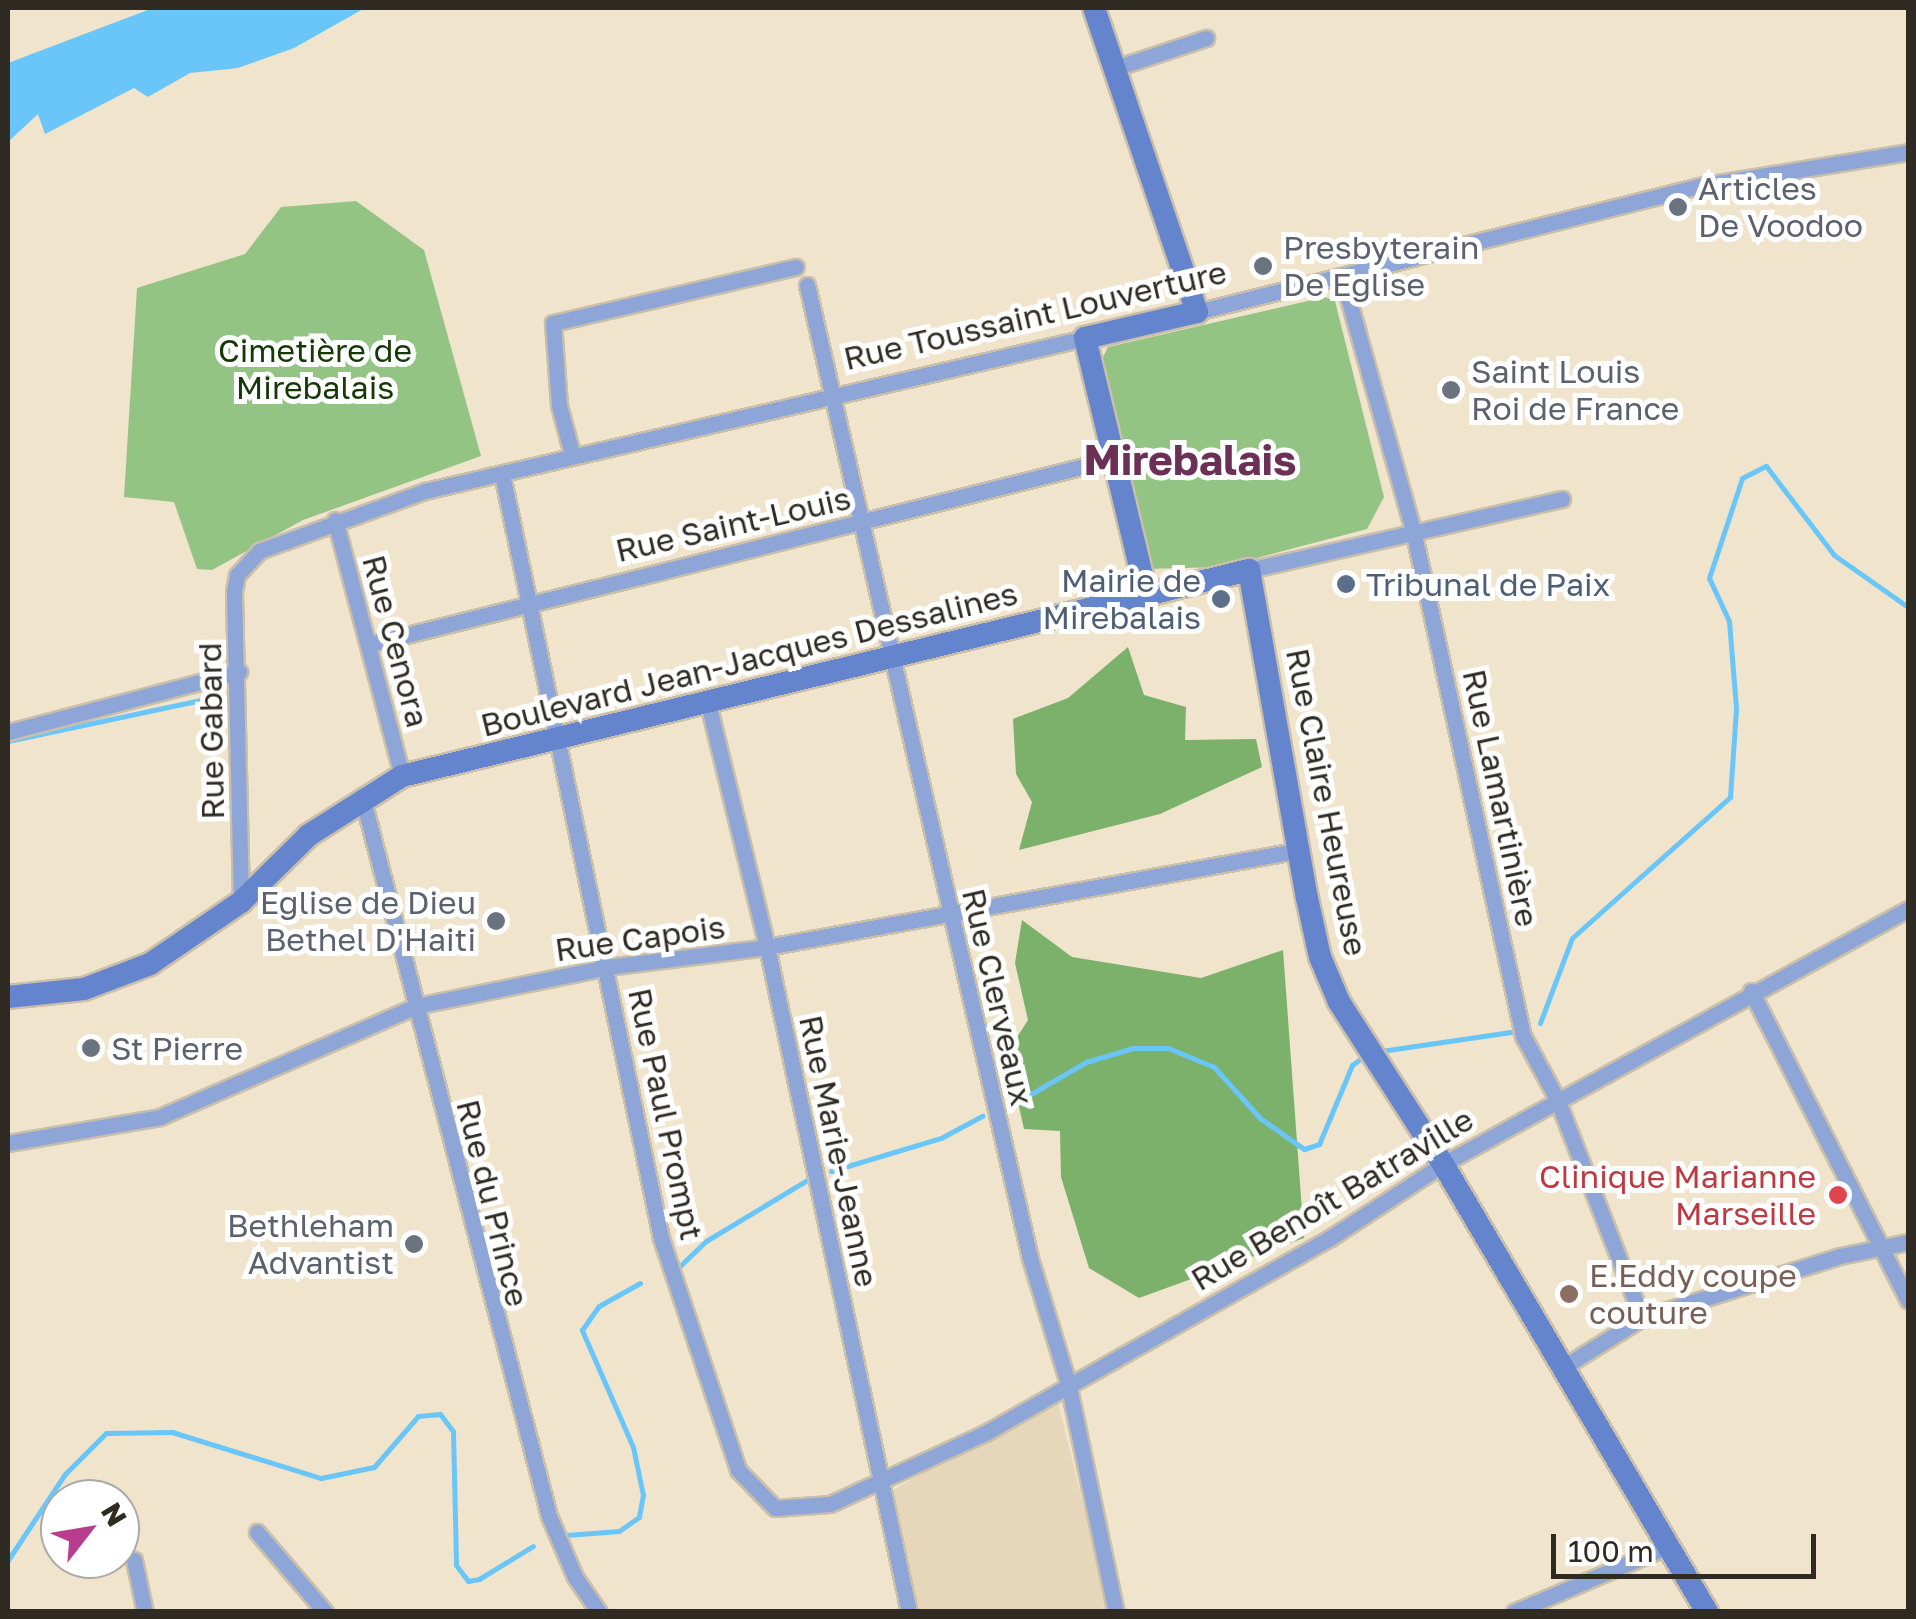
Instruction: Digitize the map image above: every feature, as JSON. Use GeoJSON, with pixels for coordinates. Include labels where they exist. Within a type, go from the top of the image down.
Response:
{"type":"FeatureCollection","features":[{"type":"Feature","properties":{"kind":"main road"},"geometry":{"type":"LineString","coordinates":[[1094,8],[1198,312]]}},
{"type":"Feature","properties":{"kind":"main road","name":"Rue Toussaint Louverture"},"geometry":{"type":"LineString","coordinates":[[1085,338],[1198,312]]}},
{"type":"Feature","properties":{"kind":"main road"},"geometry":{"type":"LineString","coordinates":[[1085,338],[1109,460],[1146,593]]}},
{"type":"Feature","properties":{"kind":"main road","name":"Boulevard Jean-Jacques Dessalines"},"geometry":{"type":"LineString","coordinates":[[8,997],[117,978],[241,902],[309,835],[362,796],[402,776],[891,661],[1146,593],[1249,570]]}},
{"type":"Feature","properties":{"kind":"main road","name":"Rue Claire Heureuse"},"geometry":{"type":"LineString","coordinates":[[1249,570],[1320,957],[1361,1040],[1442,1164],[1707,1612]]}},
{"type":"Feature","properties":{"kind":"street"},"geometry":{"type":"LineString","coordinates":[[1116,68],[1206,38]]}},
{"type":"Feature","properties":{"kind":"street","name":"Rue Toussaint Louverture"},"geometry":{"type":"LineString","coordinates":[[1198,312],[1699,186],[1908,152]]}},
{"type":"Feature","properties":{"kind":"street"},"geometry":{"type":"LineString","coordinates":[[572,454],[559,405],[552,323],[796,267]]}},
{"type":"Feature","properties":{"kind":"street","name":"Rue Lamartinière"},"geometry":{"type":"LineString","coordinates":[[1342,276],[1413,530],[1520,1026],[1558,1099],[1642,1318]]}},
{"type":"Feature","properties":{"kind":"street","name":"Rue Clerveaux"},"geometry":{"type":"LineString","coordinates":[[807,285],[836,394],[891,661],[1030,1258],[1068,1383],[1116,1612]]}},
{"type":"Feature","properties":{"kind":"street","name":"Rue Toussaint Louverture"},"geometry":{"type":"LineString","coordinates":[[245,562],[335,520],[572,454],[1085,338]]}},
{"type":"Feature","properties":{"kind":"street","name":"Rue Saint-Louis"},"geometry":{"type":"LineString","coordinates":[[370,644],[533,600],[1109,460]]}},
{"type":"Feature","properties":{"kind":"street","name":"Rue Paul Prompt"},"geometry":{"type":"LineString","coordinates":[[502,474],[533,600],[662,1238],[738,1470],[775,1508]]}},
{"type":"Feature","properties":{"kind":"street","name":"Boulevard Jean-Jacques Dessalines"},"geometry":{"type":"LineString","coordinates":[[1249,570],[1562,499]]}},
{"type":"Feature","properties":{"kind":"street","name":"Rue Cenora"},"geometry":{"type":"LineString","coordinates":[[335,520],[402,776]]}},
{"type":"Feature","properties":{"kind":"street","name":"Rue Gabard"},"geometry":{"type":"LineString","coordinates":[[241,902],[234,592],[245,562]]}},
{"type":"Feature","properties":{"kind":"street"},"geometry":{"type":"LineString","coordinates":[[8,732],[238,672]]}},
{"type":"Feature","properties":{"kind":"street","name":"Rue Marie-Jeanne"},"geometry":{"type":"LineString","coordinates":[[708,703],[767,947],[909,1612]]}},
{"type":"Feature","properties":{"kind":"street","name":"Rue du Prince"},"geometry":{"type":"LineString","coordinates":[[362,796],[549,1516],[575,1577],[599,1612]]}},
{"type":"Feature","properties":{"kind":"street","name":"Rue Capois"},"geometry":{"type":"LineString","coordinates":[[8,1143],[160,1117],[416,1006],[607,967],[767,947],[950,910],[1300,850]]}},
{"type":"Feature","properties":{"kind":"street","name":"Rue Benoît Batraville"},"geometry":{"type":"LineString","coordinates":[[775,1508],[804,1511],[882,1483],[1330,1238],[1442,1164],[1751,991],[1908,909]]}},
{"type":"Feature","properties":{"kind":"street"},"geometry":{"type":"LineString","coordinates":[[1751,991],[1888,1250],[1908,1301]]}},
{"type":"Feature","properties":{"kind":"street"},"geometry":{"type":"LineString","coordinates":[[1562,1368],[1642,1318],[1840,1256],[1888,1250],[1908,1242]]}},
{"type":"Feature","properties":{"kind":"street"},"geometry":{"type":"LineString","coordinates":[[257,1532],[325,1612]]}},
{"type":"Feature","properties":{"kind":"street"},"geometry":{"type":"LineString","coordinates":[[1514,1612],[1669,1546]]}},
{"type":"Feature","properties":{"kind":"street"},"geometry":{"type":"LineString","coordinates":[[138,1579],[145,1612]]}},
{"type":"Feature","properties":{"kind":"shaded area"},"geometry":{"type":"Polygon","coordinates":[[[1056,1396],[1110,1611],[918,1611],[893,1490],[1056,1396]]]}},
{"type":"Feature","properties":{"kind":"green space","name":"Cimetière de Mirebalais"},"geometry":{"type":"Polygon","coordinates":[[[356,201],[424,250],[481,456],[303,520],[212,570],[197,569],[174,502],[124,497],[137,288],[245,254],[281,207],[356,201]]]}},
{"type":"Feature","properties":{"kind":"green space"},"geometry":{"type":"Polygon","coordinates":[[[1325,297],[1335,301],[1384,497],[1367,529],[1222,567],[1146,569],[1096,371],[1108,347],[1325,297]]]}},
{"type":"Feature","properties":{"kind":"green space"},"geometry":{"type":"Polygon","coordinates":[[[1128,647],[1144,695],[1186,707],[1185,740],[1256,739],[1262,767],[1160,814],[1019,850],[1032,802],[1016,774],[1013,719],[1068,698],[1128,647]]]}},
{"type":"Feature","properties":{"kind":"green space"},"geometry":{"type":"Polygon","coordinates":[[[1022,920],[1072,957],[1201,978],[1283,950],[1304,1238],[1139,1298],[1089,1268],[1061,1177],[1060,1131],[1024,1129],[1007,1053],[1028,1020],[1015,963],[1022,920]]]}},
{"type":"Feature","properties":{"kind":"water"},"geometry":{"type":"Polygon","coordinates":[[[153,8],[365,8],[294,48],[238,68],[190,73],[148,97],[134,88],[45,134],[38,114],[8,142],[8,63],[153,8]]]}},
{"type":"Feature","properties":{"kind":"waterway"},"geometry":{"type":"LineString","coordinates":[[1540,1023],[1572,938],[1730,797],[1736,708],[1729,621],[1709,578],[1742,478],[1766,466],[1834,555],[1908,607]]}},
{"type":"Feature","properties":{"kind":"waterway"},"geometry":{"type":"LineString","coordinates":[[8,741],[211,698]]}},
{"type":"Feature","properties":{"kind":"waterway"},"geometry":{"type":"LineString","coordinates":[[1381,1051],[1511,1032]]}},
{"type":"Feature","properties":{"kind":"waterway"},"geometry":{"type":"LineString","coordinates":[[1024,1098],[1086,1062],[1133,1048],[1168,1048],[1214,1067],[1260,1118],[1304,1149],[1319,1144],[1352,1065],[1366,1055]]}},
{"type":"Feature","properties":{"kind":"waterway"},"geometry":{"type":"LineString","coordinates":[[831,1171],[941,1138],[982,1116]]}},
{"type":"Feature","properties":{"kind":"waterway"},"geometry":{"type":"LineString","coordinates":[[681,1265],[706,1241],[807,1180]]}},
{"type":"Feature","properties":{"kind":"waterway"},"geometry":{"type":"LineString","coordinates":[[566,1535],[619,1531],[639,1517],[643,1495],[633,1447],[582,1330],[599,1306],[640,1283]]}},
{"type":"Feature","properties":{"kind":"waterway"},"geometry":{"type":"LineString","coordinates":[[8,1560],[65,1474],[106,1433],[172,1432],[321,1478],[374,1467],[418,1416],[440,1414],[453,1431],[456,1565],[468,1581],[479,1579],[533,1546]]}},
{"type":"Feature","properties":{"kind":"place","name":"Articles De Voodoo"},"geometry":{"type":"Point","coordinates":[1678,207]}},
{"type":"Feature","properties":{"kind":"place","name":"Presbyterain De Eglise"},"geometry":{"type":"Point","coordinates":[1263,266]}},
{"type":"Feature","properties":{"kind":"place","name":"Saint Louis Roi de France"},"geometry":{"type":"Point","coordinates":[1451,390]}},
{"type":"Feature","properties":{"kind":"place","name":"Tribunal de Paix"},"geometry":{"type":"Point","coordinates":[1346,584]}},
{"type":"Feature","properties":{"kind":"place","name":"Mairie de Mirebalais"},"geometry":{"type":"Point","coordinates":[1221,599]}},
{"type":"Feature","properties":{"kind":"place","name":"Eglise de Dieu Bethel D'Haiti"},"geometry":{"type":"Point","coordinates":[496,921]}},
{"type":"Feature","properties":{"kind":"place","name":"St Pierre"},"geometry":{"type":"Point","coordinates":[91,1048]}},
{"type":"Feature","properties":{"kind":"place","name":"Clinique Marianne Marseille"},"geometry":{"type":"Point","coordinates":[1838,1195]}},
{"type":"Feature","properties":{"kind":"place","name":"Bethleham Advantist"},"geometry":{"type":"Point","coordinates":[414,1244]}},
{"type":"Feature","properties":{"kind":"place","name":"E.Eddy coupe couture"},"geometry":{"type":"Point","coordinates":[1569,1294]}},
{"type":"Feature","properties":{"kind":"district","name":"Mirebalais"},"geometry":{"type":"Point","coordinates":[1190,459]}}]}
